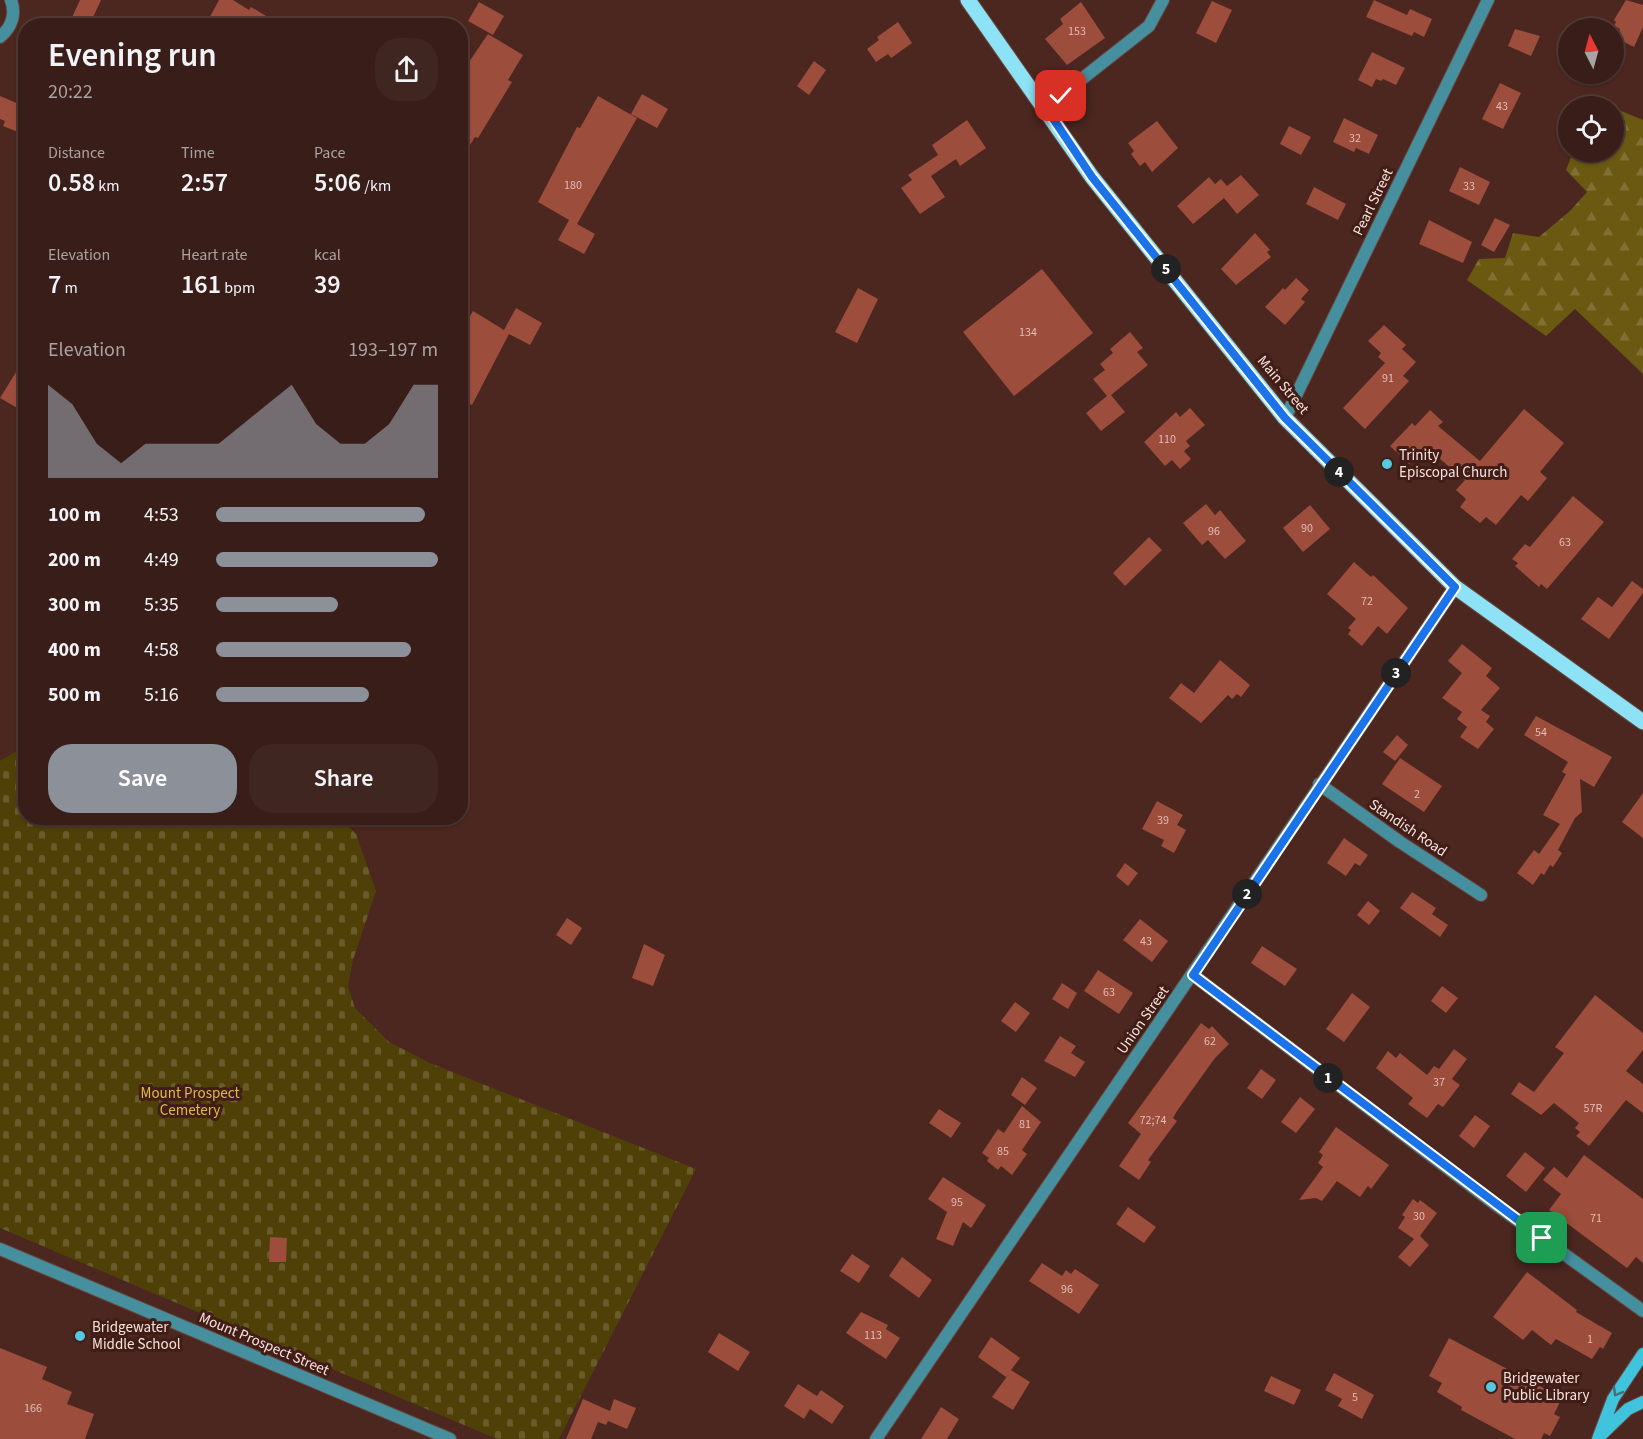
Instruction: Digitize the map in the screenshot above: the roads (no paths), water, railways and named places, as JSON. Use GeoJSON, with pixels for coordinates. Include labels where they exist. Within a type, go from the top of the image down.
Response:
{"type":"FeatureCollection","features":[{"type":"Feature","properties":{"kind":"main road","name":"Main Street"},"geometry":{"type":"LineString","coordinates":[[968,0],[1046,108],[1092,177],[1285,418],[1455,587],[1643,722]]}},
{"type":"Feature","properties":{"kind":"main road"},"geometry":{"type":"LineString","coordinates":[[1600,1437],[1612,1399],[1643,1354]]}},
{"type":"Feature","properties":{"kind":"main road"},"geometry":{"type":"LineString","coordinates":[[1600,1437],[1628,1409],[1643,1402]]}},
{"type":"Feature","properties":{"kind":"street"},"geometry":{"type":"LineString","coordinates":[[0,37],[8,29],[13,18],[11,0]]}},
{"type":"Feature","properties":{"kind":"street"},"geometry":{"type":"LineString","coordinates":[[1046,108],[1149,26],[1162,0]]}},
{"type":"Feature","properties":{"kind":"street","name":"Pearl Street"},"geometry":{"type":"LineString","coordinates":[[1285,418],[1488,0]]}},
{"type":"Feature","properties":{"kind":"street","name":"Union Street"},"geometry":{"type":"LineString","coordinates":[[876,1439],[1455,587]]}},
{"type":"Feature","properties":{"kind":"street","name":"Standish Road"},"geometry":{"type":"LineString","coordinates":[[1319,784],[1400,843],[1481,895]]}},
{"type":"Feature","properties":{"kind":"street"},"geometry":{"type":"LineString","coordinates":[[1193,975],[1492,1202],[1643,1311]]}},
{"type":"Feature","properties":{"kind":"street","name":"Mount Prospect Street"},"geometry":{"type":"LineString","coordinates":[[0,1249],[450,1439]]}},
{"type":"Feature","properties":{"kind":"place","name":"Trinity Episcopal Church"},"geometry":{"type":"Point","coordinates":[1387,464]}},
{"type":"Feature","properties":{"kind":"place","name":"Bridgewater Middle School"},"geometry":{"type":"Point","coordinates":[80,1336]}},
{"type":"Feature","properties":{"kind":"place","name":"Bridgewater Public Library"},"geometry":{"type":"Point","coordinates":[1491,1387]}},
{"type":"Feature","properties":{"kind":"park label","name":"Mount Prospect Cemetery"},"geometry":{"type":"Point","coordinates":[190,1102]}}]}
